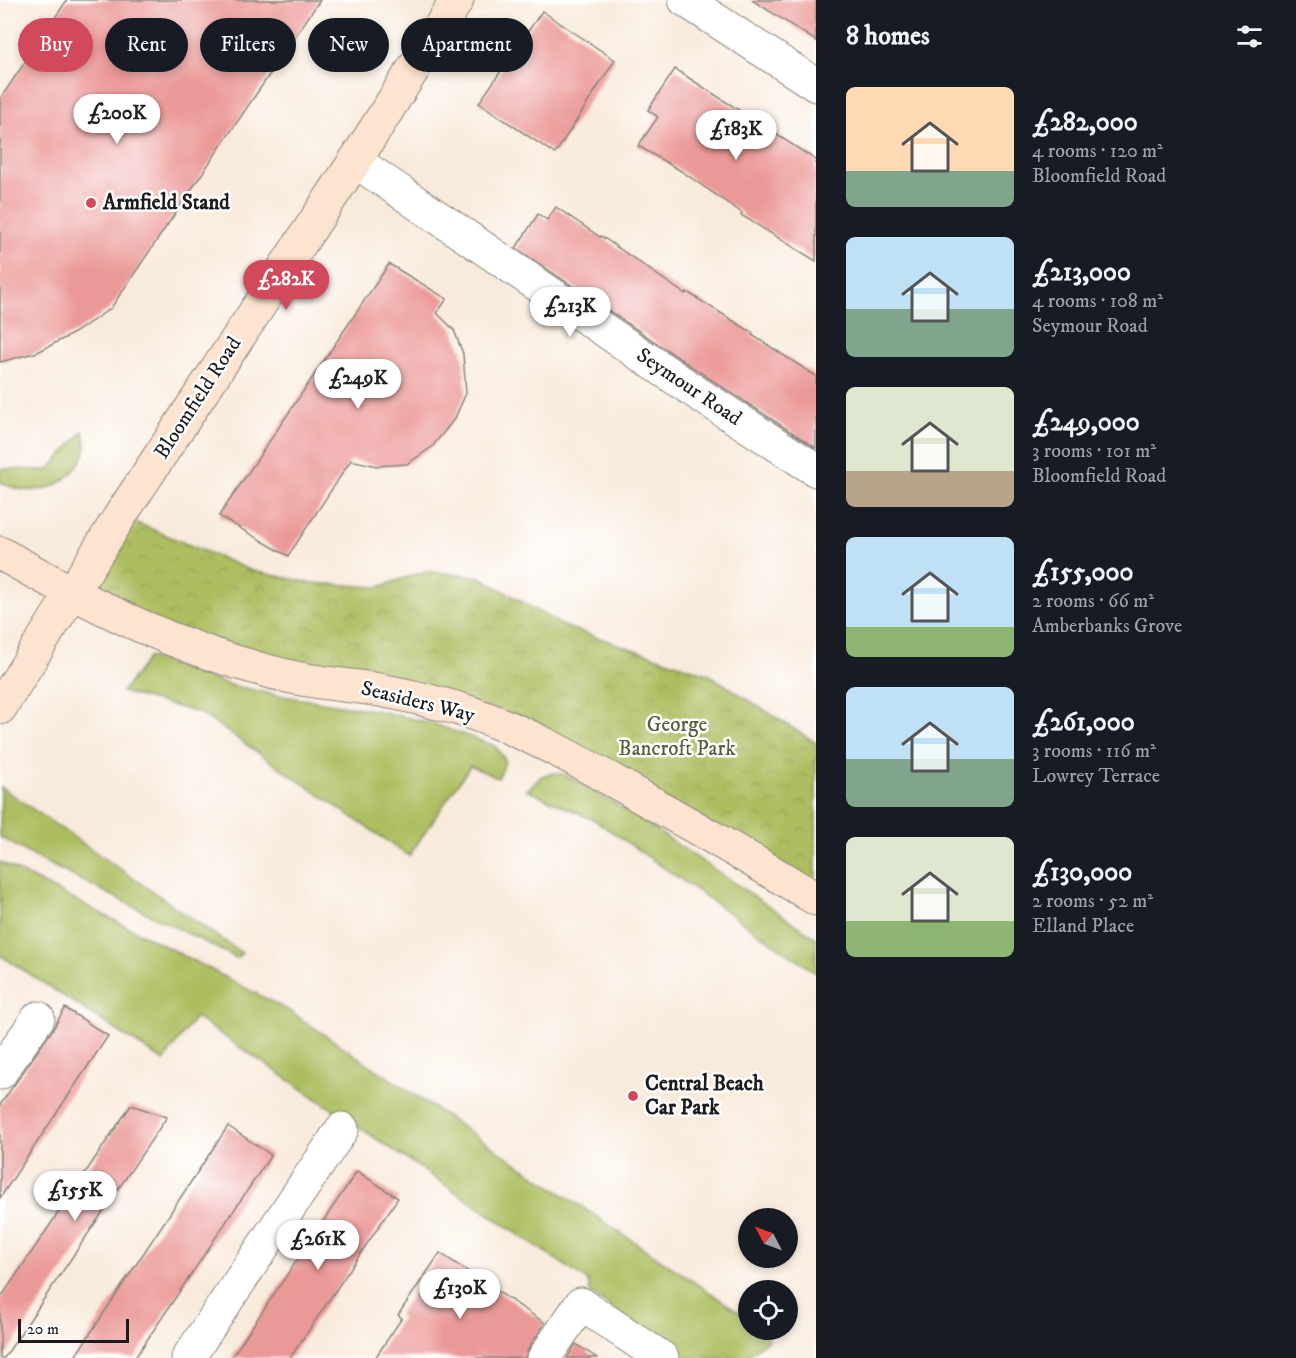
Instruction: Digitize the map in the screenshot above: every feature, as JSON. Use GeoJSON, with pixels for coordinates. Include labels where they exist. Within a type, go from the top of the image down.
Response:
{"type":"FeatureCollection","features":[{"type":"Feature","properties":{"kind":"street","name":"Bloomfield Road"},"geometry":{"type":"LineString","coordinates":[[0,708],[120,516],[355,161],[457,0]]}},
{"type":"Feature","properties":{"kind":"street"},"geometry":{"type":"LineString","coordinates":[[685,0],[816,85]]}},
{"type":"Feature","properties":{"kind":"street","name":"Seymour Road"},"geometry":{"type":"LineString","coordinates":[[355,161],[700,395],[816,470]]}},
{"type":"Feature","properties":{"kind":"street","name":"Seasiders Way"},"geometry":{"type":"LineString","coordinates":[[0,553],[72,594],[158,635],[224,659],[288,676],[390,692],[456,708],[522,732],[631,791],[777,874],[816,899]]}},
{"type":"Feature","properties":{"kind":"street"},"geometry":{"type":"LineString","coordinates":[[0,1073],[38,1018]]}},
{"type":"Feature","properties":{"kind":"street"},"geometry":{"type":"LineString","coordinates":[[188,1358],[342,1129]]}},
{"type":"Feature","properties":{"kind":"street"},"geometry":{"type":"LineString","coordinates":[[544,1358],[581,1304],[662,1358]]}},
{"type":"Feature","properties":{"kind":"green space"},"geometry":{"type":"Polygon","coordinates":[[[83,431],[86,440],[85,452],[71,474],[62,481],[43,489],[32,490],[11,487],[0,482],[0,469],[49,470],[83,431]]]}},
{"type":"Feature","properties":{"kind":"green space","name":"George Bancroft Park"},"geometry":{"type":"Polygon","coordinates":[[[120,516],[252,571],[311,583],[378,587],[426,571],[480,577],[563,626],[708,674],[816,743],[816,899],[522,732],[288,676],[72,594],[120,516]]]}},
{"type":"Feature","properties":{"kind":"green space"},"geometry":{"type":"Polygon","coordinates":[[[149,657],[230,685],[276,695],[380,711],[434,724],[495,746],[505,760],[503,768],[498,778],[470,766],[409,856],[200,713],[122,692],[149,657]]]}},
{"type":"Feature","properties":{"kind":"green space"},"geometry":{"type":"Polygon","coordinates":[[[553,773],[563,774],[632,814],[816,938],[816,973],[596,821],[527,790],[542,776],[553,773]]]}},
{"type":"Feature","properties":{"kind":"green space"},"geometry":{"type":"Polygon","coordinates":[[[1,787],[242,953],[237,958],[37,858],[0,837],[1,787]]]}},
{"type":"Feature","properties":{"kind":"green space"},"geometry":{"type":"Polygon","coordinates":[[[0,862],[289,1011],[738,1311],[738,1340],[768,1340],[745,1358],[684,1358],[590,1293],[588,1281],[195,1017],[164,1061],[0,955],[0,862]]]}},
{"type":"Feature","properties":{"kind":"building","name":"Armfield Stand"},"geometry":{"type":"Polygon","coordinates":[[[67,0],[320,0],[296,35],[296,18],[200,18],[200,72],[271,72],[111,308],[76,332],[38,352],[0,362],[0,99],[18,72],[93,72],[93,18],[55,18],[67,0]]]}},
{"type":"Feature","properties":{"kind":"building"},"geometry":{"type":"Polygon","coordinates":[[[752,0],[816,0],[816,41],[752,0]]]}},
{"type":"Feature","properties":{"kind":"building"},"geometry":{"type":"Polygon","coordinates":[[[542,11],[615,60],[555,154],[479,103],[500,72],[533,72],[533,24],[542,11]]]}},
{"type":"Feature","properties":{"kind":"building"},"geometry":{"type":"Polygon","coordinates":[[[675,69],[816,160],[816,261],[741,215],[742,213],[681,171],[638,146],[658,117],[648,110],[675,69]]]}},
{"type":"Feature","properties":{"kind":"building"},"geometry":{"type":"Polygon","coordinates":[[[556,207],[685,294],[687,292],[753,333],[752,335],[816,376],[816,448],[516,248],[538,214],[547,220],[556,207]]]}},
{"type":"Feature","properties":{"kind":"building"},"geometry":{"type":"Polygon","coordinates":[[[389,264],[447,299],[437,313],[454,330],[463,354],[466,393],[455,418],[432,447],[407,464],[377,466],[351,460],[288,556],[219,516],[389,264]]]}},
{"type":"Feature","properties":{"kind":"building"},"geometry":{"type":"Polygon","coordinates":[[[65,1008],[108,1036],[0,1198],[0,1105],[65,1008]]]}},
{"type":"Feature","properties":{"kind":"building"},"geometry":{"type":"Polygon","coordinates":[[[131,1105],[167,1117],[4,1358],[0,1358],[0,1299],[131,1105]]]}},
{"type":"Feature","properties":{"kind":"building"},"geometry":{"type":"Polygon","coordinates":[[[228,1126],[271,1155],[135,1358],[74,1358],[228,1126]]]}},
{"type":"Feature","properties":{"kind":"building"},"geometry":{"type":"Polygon","coordinates":[[[357,1171],[398,1198],[290,1358],[231,1358],[357,1171]]]}},
{"type":"Feature","properties":{"kind":"building"},"geometry":{"type":"Polygon","coordinates":[[[440,1253],[545,1323],[529,1347],[525,1358],[375,1358],[402,1318],[398,1315],[440,1253]]]}},
{"type":"Feature","properties":{"kind":"building"},"geometry":{"type":"Polygon","coordinates":[[[576,1344],[597,1358],[567,1358],[576,1344]]]}},
{"type":"Feature","properties":{"kind":"place","name":"Armfield Stand"},"geometry":{"type":"Point","coordinates":[91,203]}},
{"type":"Feature","properties":{"kind":"place","name":"Central Beach Car Park"},"geometry":{"type":"Point","coordinates":[633,1096]}}]}
